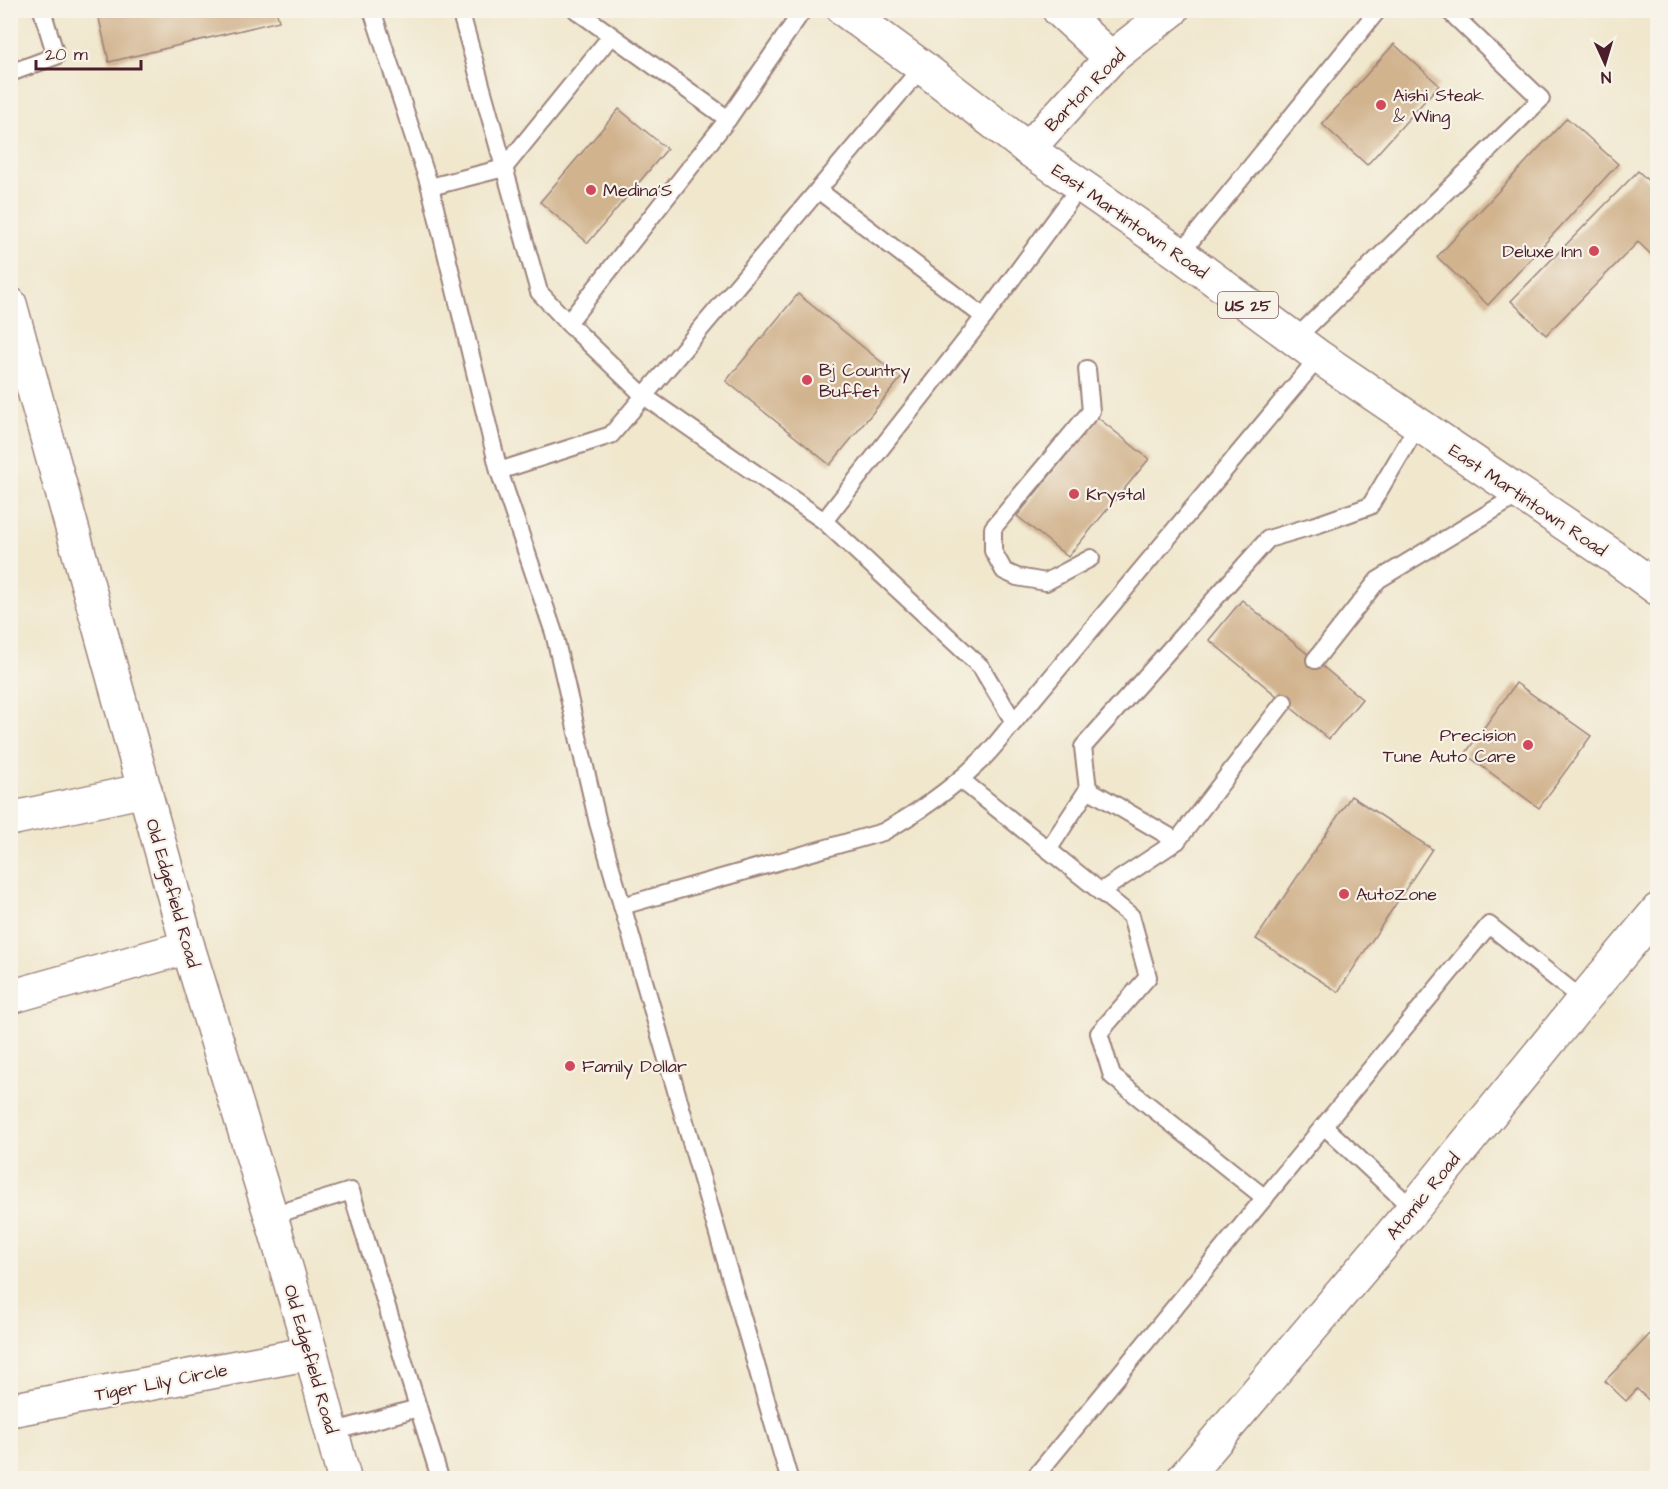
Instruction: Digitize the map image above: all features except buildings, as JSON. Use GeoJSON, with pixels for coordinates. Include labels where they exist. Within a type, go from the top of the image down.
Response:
{"type":"FeatureCollection","features":[{"type":"Feature","properties":{"kind":"street","name":"East Martintown Road"},"geometry":{"type":"LineString","coordinates":[[844,10],[1028,149],[1180,254],[1306,349],[1658,589]]}},
{"type":"Feature","properties":{"kind":"street"},"geometry":{"type":"LineString","coordinates":[[1059,10],[1111,58]]}},
{"type":"Feature","properties":{"kind":"street","name":"Barton Road"},"geometry":{"type":"LineString","coordinates":[[1028,149],[1111,58],[1172,10]]}},
{"type":"Feature","properties":{"kind":"street","name":"Old Edgefield Road"},"geometry":{"type":"LineString","coordinates":[[10,304],[188,947],[271,1216],[311,1353],[344,1479]]}},
{"type":"Feature","properties":{"kind":"street"},"geometry":{"type":"LineString","coordinates":[[10,819],[145,790]]}},
{"type":"Feature","properties":{"kind":"street","name":"Atomic Road"},"geometry":{"type":"LineString","coordinates":[[1184,1479],[1413,1209],[1583,1000],[1654,920]]}},
{"type":"Feature","properties":{"kind":"street"},"geometry":{"type":"LineString","coordinates":[[10,997],[188,947]]}},
{"type":"Feature","properties":{"kind":"street","name":"Tiger Lily Circle"},"geometry":{"type":"LineString","coordinates":[[10,1410],[311,1353]]}},
{"type":"Feature","properties":{"kind":"lane"},"geometry":{"type":"LineString","coordinates":[[10,73],[56,56],[42,10]]}},
{"type":"Feature","properties":{"kind":"lane"},"geometry":{"type":"LineString","coordinates":[[372,10],[430,187],[499,471],[554,633],[598,823],[789,1479]]}},
{"type":"Feature","properties":{"kind":"lane"},"geometry":{"type":"LineString","coordinates":[[460,10],[539,292],[644,396],[824,521],[981,667],[1014,723]]}},
{"type":"Feature","properties":{"kind":"lane"},"geometry":{"type":"LineString","coordinates":[[576,10],[728,119]]}},
{"type":"Feature","properties":{"kind":"lane"},"geometry":{"type":"LineString","coordinates":[[568,323],[728,119],[803,10]]}},
{"type":"Feature","properties":{"kind":"lane"},"geometry":{"type":"LineString","coordinates":[[1180,254],[1378,10]]}},
{"type":"Feature","properties":{"kind":"lane"},"geometry":{"type":"LineString","coordinates":[[622,906],[883,832],[948,791],[979,763],[1014,723],[1306,349],[1541,99],[1448,10]]}},
{"type":"Feature","properties":{"kind":"lane"},"geometry":{"type":"LineString","coordinates":[[430,187],[504,168],[611,36]]}},
{"type":"Feature","properties":{"kind":"lane"},"geometry":{"type":"LineString","coordinates":[[499,471],[611,435],[922,67]]}},
{"type":"Feature","properties":{"kind":"lane"},"geometry":{"type":"LineString","coordinates":[[824,521],[984,316],[1081,185]]}},
{"type":"Feature","properties":{"kind":"lane"},"geometry":{"type":"LineString","coordinates":[[818,190],[984,316]]}},
{"type":"Feature","properties":{"kind":"lane"},"geometry":{"type":"LineString","coordinates":[[1087,369],[1091,411],[993,528],[993,551],[1004,571],[1017,578],[1046,582],[1091,558]]}},
{"type":"Feature","properties":{"kind":"lane"},"geometry":{"type":"LineString","coordinates":[[1048,850],[1088,789],[1083,747],[1268,539],[1370,506],[1418,425]]}},
{"type":"Feature","properties":{"kind":"lane"},"geometry":{"type":"LineString","coordinates":[[1315,660],[1378,580],[1520,494]]}},
{"type":"Feature","properties":{"kind":"lane"},"geometry":{"type":"LineString","coordinates":[[1100,892],[1177,841],[1284,702]]}},
{"type":"Feature","properties":{"kind":"lane"},"geometry":{"type":"LineString","coordinates":[[960,779],[1131,916],[1148,977],[1099,1033],[1112,1077],[1265,1198]]}},
{"type":"Feature","properties":{"kind":"lane"},"geometry":{"type":"LineString","coordinates":[[1088,789],[1177,841]]}},
{"type":"Feature","properties":{"kind":"lane"},"geometry":{"type":"LineString","coordinates":[[1034,1479],[1489,925],[1583,1000]]}},
{"type":"Feature","properties":{"kind":"lane"},"geometry":{"type":"LineString","coordinates":[[1324,1126],[1413,1209]]}},
{"type":"Feature","properties":{"kind":"lane"},"geometry":{"type":"LineString","coordinates":[[271,1216],[351,1191],[440,1479]]}},
{"type":"Feature","properties":{"kind":"lane"},"geometry":{"type":"LineString","coordinates":[[332,1432],[418,1408]]}},
{"type":"Feature","properties":{"kind":"place","name":"Aishi Steak & Wing"},"geometry":{"type":"Point","coordinates":[1381,105]}},
{"type":"Feature","properties":{"kind":"place","name":"Medina'S"},"geometry":{"type":"Point","coordinates":[591,190]}},
{"type":"Feature","properties":{"kind":"place","name":"Deluxe Inn"},"geometry":{"type":"Point","coordinates":[1594,251]}},
{"type":"Feature","properties":{"kind":"place","name":"Bj Country Buffet"},"geometry":{"type":"Point","coordinates":[807,380]}},
{"type":"Feature","properties":{"kind":"place","name":"Krystal"},"geometry":{"type":"Point","coordinates":[1074,494]}},
{"type":"Feature","properties":{"kind":"place","name":"Precision Tune Auto Care"},"geometry":{"type":"Point","coordinates":[1528,745]}},
{"type":"Feature","properties":{"kind":"place","name":"AutoZone"},"geometry":{"type":"Point","coordinates":[1344,894]}},
{"type":"Feature","properties":{"kind":"place","name":"Family Dollar"},"geometry":{"type":"Point","coordinates":[570,1066]}}]}
